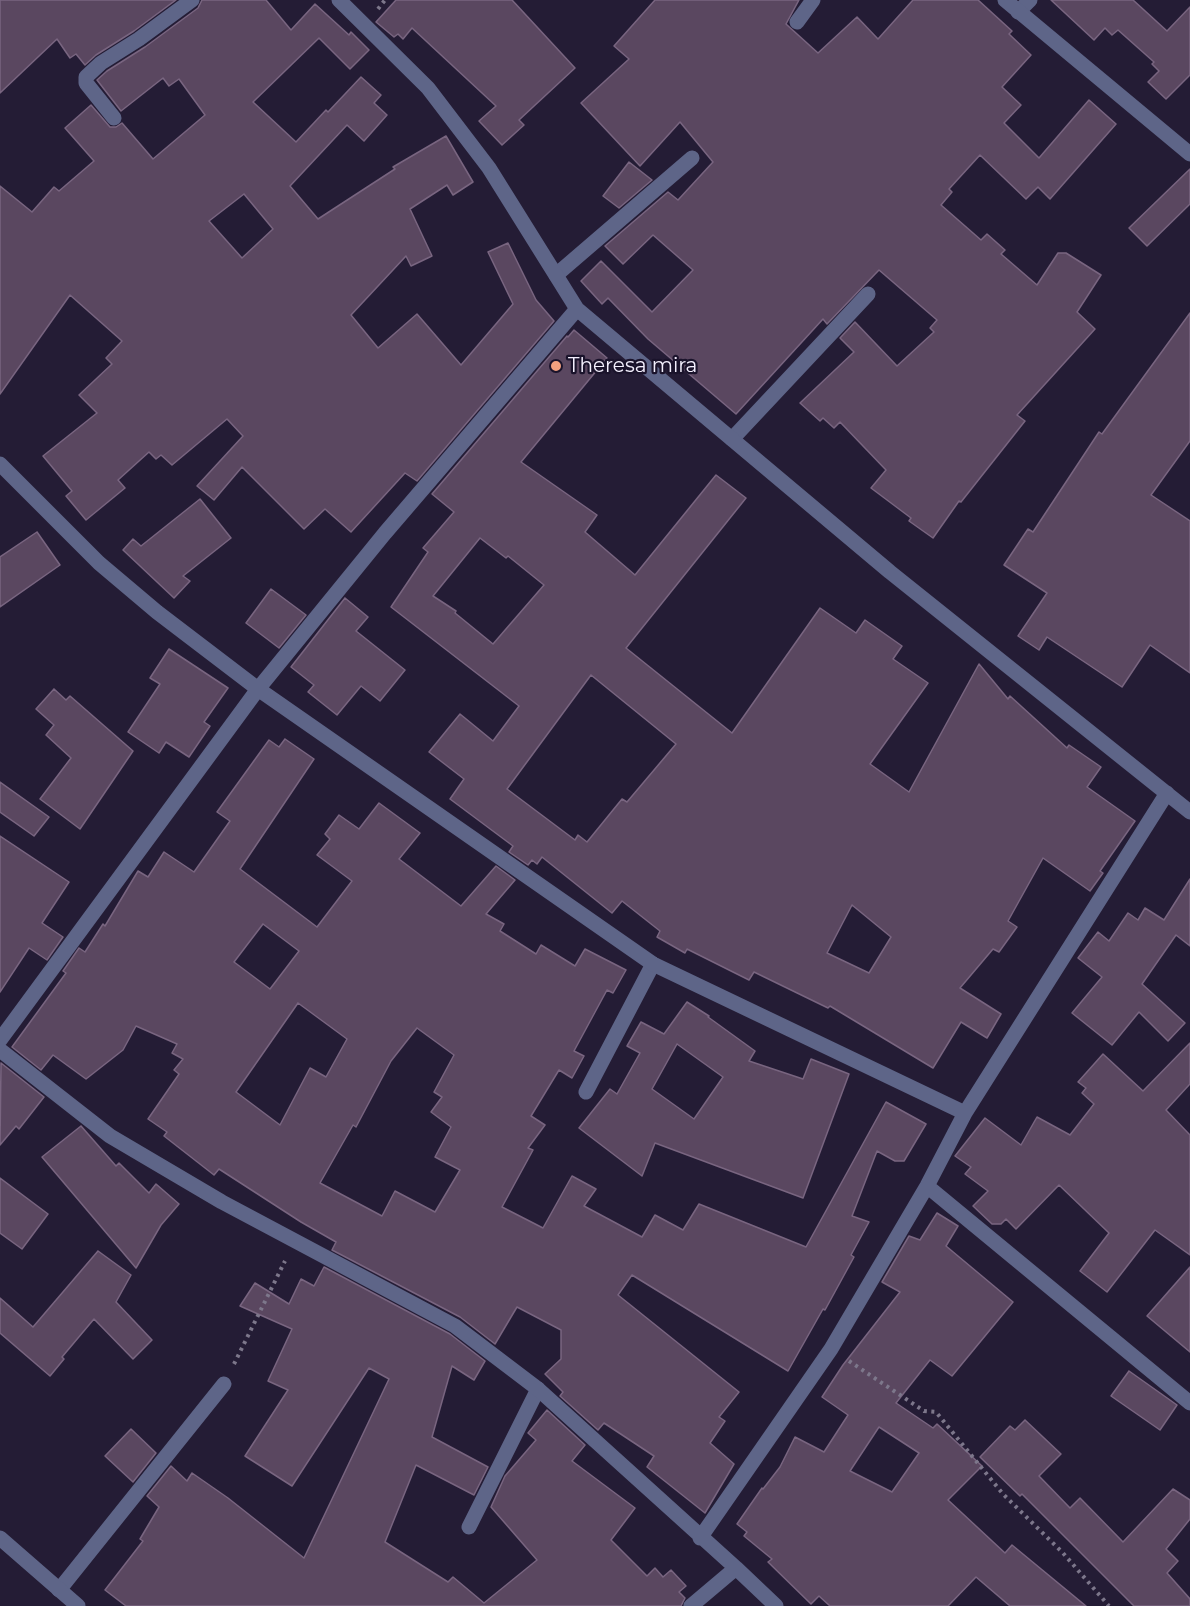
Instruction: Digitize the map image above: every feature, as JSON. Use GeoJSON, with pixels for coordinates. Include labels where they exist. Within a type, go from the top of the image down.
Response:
{"type":"FeatureCollection","features":[{"type":"Feature","properties":{"kind":"street"},"geometry":{"type":"LineString","coordinates":[[114,118],[86,83],[86,77],[101,63],[139,39],[192,0]]}},
{"type":"Feature","properties":{"kind":"street"},"geometry":{"type":"LineString","coordinates":[[339,0],[428,88],[489,168],[577,309],[890,572],[1190,812]]}},
{"type":"Feature","properties":{"kind":"street"},"geometry":{"type":"LineString","coordinates":[[797,22],[813,0]]}},
{"type":"Feature","properties":{"kind":"street"},"geometry":{"type":"LineString","coordinates":[[1005,0],[1190,154]]}},
{"type":"Feature","properties":{"kind":"street"},"geometry":{"type":"LineString","coordinates":[[1018,12],[1030,0]]}},
{"type":"Feature","properties":{"kind":"street"},"geometry":{"type":"LineString","coordinates":[[556,275],[692,158]]}},
{"type":"Feature","properties":{"kind":"street"},"geometry":{"type":"LineString","coordinates":[[732,439],[868,294]]}},
{"type":"Feature","properties":{"kind":"street"},"geometry":{"type":"LineString","coordinates":[[0,1040],[258,689],[385,533],[577,309]]}},
{"type":"Feature","properties":{"kind":"street"},"geometry":{"type":"LineString","coordinates":[[0,464],[99,563],[157,612],[258,689],[653,964],[965,1113]]}},
{"type":"Feature","properties":{"kind":"street"},"geometry":{"type":"LineString","coordinates":[[700,1538],[831,1349],[927,1186],[965,1113],[1167,793]]}},
{"type":"Feature","properties":{"kind":"street"},"geometry":{"type":"LineString","coordinates":[[586,1092],[653,964]]}},
{"type":"Feature","properties":{"kind":"street"},"geometry":{"type":"LineString","coordinates":[[0,1050],[111,1136],[222,1202],[455,1326],[538,1389],[776,1606]]}},
{"type":"Feature","properties":{"kind":"street"},"geometry":{"type":"LineString","coordinates":[[927,1186],[1190,1403]]}},
{"type":"Feature","properties":{"kind":"street"},"geometry":{"type":"LineString","coordinates":[[59,1590],[224,1384]]}},
{"type":"Feature","properties":{"kind":"street"},"geometry":{"type":"LineString","coordinates":[[469,1527],[538,1389]]}},
{"type":"Feature","properties":{"kind":"street"},"geometry":{"type":"LineString","coordinates":[[0,1538],[78,1606]]}},
{"type":"Feature","properties":{"kind":"street"},"geometry":{"type":"LineString","coordinates":[[691,1606],[736,1568]]}},
{"type":"Feature","properties":{"kind":"path"},"geometry":{"type":"LineString","coordinates":[[224,1384],[295,1241]]}},
{"type":"Feature","properties":{"kind":"path"},"geometry":{"type":"LineString","coordinates":[[831,1349],[924,1411],[936,1412],[1003,1494],[1064,1553],[1110,1606]]}},
{"type":"Feature","properties":{"kind":"building"},"geometry":{"type":"Polygon","coordinates":[[[0,0],[176,0],[85,65],[76,54],[70,58],[57,39],[0,93],[0,0]]]}},
{"type":"Feature","properties":{"kind":"building"},"geometry":{"type":"Polygon","coordinates":[[[202,0],[266,0],[291,30],[315,4],[349,35],[351,32],[369,50],[350,69],[319,38],[253,102],[296,142],[361,77],[381,95],[374,103],[387,115],[364,141],[347,125],[290,186],[318,219],[395,169],[393,167],[446,136],[473,182],[453,195],[447,185],[410,209],[432,256],[411,266],[406,256],[351,315],[378,348],[417,314],[461,365],[513,304],[488,252],[508,243],[536,300],[554,321],[417,481],[405,473],[351,532],[325,509],[304,529],[242,467],[214,500],[197,486],[243,436],[227,419],[172,465],[161,455],[156,459],[149,452],[118,480],[125,488],[86,520],[66,496],[72,491],[43,456],[97,413],[79,395],[112,364],[106,358],[122,341],[70,295],[0,394],[0,186],[32,212],[54,187],[59,191],[94,161],[65,128],[91,105],[110,127],[116,127],[122,123],[153,159],[205,115],[179,79],[169,86],[163,78],[121,111],[97,80],[198,8],[202,0]],[[244,194],[209,221],[242,258],[273,229],[244,194]]]}},
{"type":"Feature","properties":{"kind":"building"},"geometry":{"type":"Polygon","coordinates":[[[396,0],[512,0],[575,68],[519,120],[524,125],[502,145],[479,121],[496,106],[412,28],[403,39],[398,34],[394,37],[376,22],[396,0]]]}},
{"type":"Feature","properties":{"kind":"building"},"geometry":{"type":"Polygon","coordinates":[[[655,0],[799,0],[786,24],[818,53],[857,17],[878,39],[913,0],[978,0],[1012,31],[1009,34],[1031,55],[1002,87],[1021,105],[1004,123],[1039,158],[1089,100],[1116,124],[1050,199],[1038,187],[1026,199],[980,155],[949,189],[952,192],[941,205],[981,240],[987,234],[1005,250],[1001,254],[1037,285],[1058,253],[1066,253],[1101,275],[1077,312],[1095,329],[1017,415],[1025,421],[961,502],[959,501],[933,538],[909,521],[911,518],[871,488],[886,470],[840,422],[834,428],[823,418],[820,421],[800,403],[854,352],[840,338],[855,322],[897,366],[934,332],[930,328],[937,320],[879,270],[827,324],[823,319],[736,414],[648,339],[608,298],[602,304],[581,281],[601,261],[652,312],[693,270],[653,235],[623,264],[605,246],[668,192],[678,200],[713,162],[680,122],[640,166],[581,103],[629,59],[614,46],[655,0]]]}},
{"type":"Feature","properties":{"kind":"building"},"geometry":{"type":"Polygon","coordinates":[[[1051,0],[1133,0],[1167,31],[1190,7],[1190,75],[1166,99],[1148,82],[1159,71],[1152,64],[1154,62],[1118,30],[1112,35],[1105,28],[1094,40],[1051,0]]]}},
{"type":"Feature","properties":{"kind":"building"},"geometry":{"type":"Polygon","coordinates":[[[629,162],[652,180],[619,208],[603,196],[629,162]]]}},
{"type":"Feature","properties":{"kind":"building"},"geometry":{"type":"Polygon","coordinates":[[[1190,169],[1190,204],[1147,246],[1129,228],[1190,169]]]}},
{"type":"Feature","properties":{"kind":"building"},"geometry":{"type":"Polygon","coordinates":[[[1190,313],[1190,441],[1151,495],[1190,521],[1190,673],[1150,645],[1122,687],[1047,637],[1039,650],[1018,636],[1047,593],[1004,565],[1028,529],[1033,532],[1099,432],[1102,434],[1190,313]]]}},
{"type":"Feature","properties":{"kind":"building"},"geometry":{"type":"Polygon","coordinates":[[[574,330],[607,358],[521,462],[597,515],[585,532],[635,575],[716,475],[746,498],[626,648],[732,733],[820,608],[856,633],[865,620],[902,646],[893,659],[928,683],[870,764],[909,792],[979,664],[1008,699],[1010,696],[1067,748],[1069,745],[1101,767],[1087,787],[1135,821],[1100,871],[1103,873],[1090,891],[1043,858],[1008,921],[1017,927],[999,952],[993,949],[960,988],[1001,1014],[987,1038],[961,1022],[933,1068],[830,1006],[828,1008],[754,972],[749,980],[687,949],[685,953],[657,937],[660,931],[622,901],[612,913],[542,857],[537,864],[532,860],[528,865],[509,852],[513,846],[450,799],[464,779],[429,752],[460,714],[493,741],[519,706],[391,607],[428,552],[423,548],[454,512],[432,494],[574,330]],[[480,538],[433,596],[456,611],[455,613],[493,644],[544,585],[508,556],[506,558],[480,538]],[[591,675],[507,789],[575,840],[578,835],[587,842],[622,799],[627,802],[676,744],[591,675]],[[852,905],[827,953],[869,973],[891,937],[852,905]]]}},
{"type":"Feature","properties":{"kind":"building"},"geometry":{"type":"Polygon","coordinates":[[[200,499],[231,538],[183,576],[190,581],[174,598],[123,550],[133,539],[141,546],[200,499]]]}},
{"type":"Feature","properties":{"kind":"building"},"geometry":{"type":"Polygon","coordinates":[[[37,532],[60,565],[0,607],[0,557],[37,532]]]}},
{"type":"Feature","properties":{"kind":"building"},"geometry":{"type":"Polygon","coordinates":[[[271,589],[306,615],[279,648],[246,623],[271,589]]]}},
{"type":"Feature","properties":{"kind":"building"},"geometry":{"type":"Polygon","coordinates":[[[345,598],[368,617],[356,631],[405,670],[380,701],[361,686],[337,715],[308,692],[314,685],[291,667],[345,598]]]}},
{"type":"Feature","properties":{"kind":"building"},"geometry":{"type":"Polygon","coordinates":[[[169,649],[228,688],[204,722],[210,726],[189,757],[166,742],[159,753],[128,732],[160,684],[150,678],[169,649]]]}},
{"type":"Feature","properties":{"kind":"building"},"geometry":{"type":"Polygon","coordinates":[[[54,689],[66,700],[70,696],[133,751],[80,829],[40,799],[71,758],[46,735],[54,725],[36,709],[54,689]]]}},
{"type":"Feature","properties":{"kind":"building"},"geometry":{"type":"Polygon","coordinates":[[[285,739],[314,759],[240,869],[317,927],[352,881],[317,855],[330,839],[325,834],[339,815],[359,829],[379,803],[420,833],[399,859],[461,906],[496,866],[515,880],[486,914],[504,924],[500,931],[536,954],[541,945],[575,966],[585,949],[626,970],[613,993],[607,990],[574,1051],[584,1056],[572,1078],[559,1070],[531,1116],[545,1125],[528,1148],[533,1150],[502,1207],[543,1228],[572,1176],[596,1189],[584,1206],[642,1237],[655,1215],[683,1230],[699,1204],[806,1247],[886,1102],[926,1124],[904,1161],[895,1161],[877,1151],[852,1216],[869,1222],[851,1255],[854,1257],[788,1371],[632,1275],[618,1295],[739,1392],[719,1417],[725,1421],[710,1443],[734,1464],[705,1513],[647,1467],[654,1456],[604,1423],[598,1430],[560,1396],[563,1392],[545,1374],[561,1359],[561,1330],[517,1307],[495,1344],[460,1317],[332,1250],[336,1242],[219,1169],[214,1175],[164,1136],[167,1132],[148,1119],[179,1074],[174,1070],[183,1059],[172,1053],[177,1044],[136,1026],[123,1050],[86,1079],[53,1055],[41,1070],[12,1047],[66,973],[63,971],[79,948],[85,952],[103,924],[105,926],[138,871],[148,877],[164,852],[194,872],[230,821],[217,812],[269,740],[279,747],[285,739]],[[263,924],[234,962],[270,989],[299,951],[263,924]],[[298,1003],[236,1092],[280,1125],[310,1068],[326,1077],[347,1039],[298,1003]],[[417,1028],[391,1061],[356,1127],[353,1125],[320,1183],[382,1216],[395,1191],[435,1212],[460,1170],[435,1157],[451,1127],[431,1112],[442,1097],[434,1092],[454,1055],[417,1028]]]}},
{"type":"Feature","properties":{"kind":"building"},"geometry":{"type":"Polygon","coordinates":[[[0,782],[49,817],[34,836],[0,812],[0,782]]]}},
{"type":"Feature","properties":{"kind":"building"},"geometry":{"type":"Polygon","coordinates":[[[0,836],[69,882],[42,923],[63,937],[47,960],[29,948],[0,992],[0,836]]]}},
{"type":"Feature","properties":{"kind":"building"},"geometry":{"type":"Polygon","coordinates":[[[1190,879],[1190,946],[1176,935],[1142,984],[1185,1023],[1168,1041],[1139,1012],[1112,1045],[1072,1013],[1102,977],[1078,958],[1098,932],[1109,941],[1128,913],[1138,920],[1145,908],[1164,920],[1190,879]]]}},
{"type":"Feature","properties":{"kind":"building"},"geometry":{"type":"Polygon","coordinates":[[[687,1002],[755,1051],[749,1061],[803,1079],[811,1059],[849,1074],[803,1198],[655,1143],[642,1176],[579,1128],[610,1089],[617,1094],[640,1053],[627,1046],[641,1022],[664,1034],[687,1002]],[[677,1044],[652,1089],[694,1119],[723,1077],[677,1044]]]}},
{"type":"Feature","properties":{"kind":"building"},"geometry":{"type":"Polygon","coordinates":[[[1190,1043],[1190,1084],[1166,1110],[1190,1135],[1190,1255],[1155,1230],[1107,1292],[1080,1271],[1109,1233],[1059,1185],[1016,1229],[1006,1219],[1001,1224],[992,1224],[973,1206],[988,1191],[965,1174],[971,1167],[955,1156],[985,1118],[1021,1145],[1037,1117],[1070,1135],[1094,1104],[1082,1093],[1086,1088],[1078,1082],[1103,1054],[1143,1091],[1190,1043]]]}},
{"type":"Feature","properties":{"kind":"building"},"geometry":{"type":"Polygon","coordinates":[[[1,1063],[44,1097],[19,1129],[16,1126],[0,1145],[1,1063]]]}},
{"type":"Feature","properties":{"kind":"building"},"geometry":{"type":"Polygon","coordinates":[[[81,1126],[116,1166],[119,1163],[149,1193],[156,1184],[179,1204],[161,1225],[136,1268],[42,1157],[81,1126]]]}},
{"type":"Feature","properties":{"kind":"building"},"geometry":{"type":"Polygon","coordinates":[[[0,1178],[48,1214],[22,1249],[0,1233],[0,1178]]]}},
{"type":"Feature","properties":{"kind":"building"},"geometry":{"type":"Polygon","coordinates":[[[937,1213],[958,1226],[946,1246],[1013,1302],[952,1376],[930,1360],[896,1403],[933,1428],[937,1424],[982,1466],[948,1500],[1005,1553],[1012,1545],[1086,1606],[1010,1606],[976,1577],[948,1606],[830,1606],[819,1596],[811,1604],[768,1562],[772,1559],[744,1536],[747,1532],[737,1524],[780,1467],[795,1437],[824,1452],[848,1415],[822,1397],[843,1365],[900,1292],[882,1282],[909,1236],[920,1240],[937,1213]],[[879,1427],[850,1471],[892,1492],[919,1453],[879,1427]]]}},
{"type":"Feature","properties":{"kind":"building"},"geometry":{"type":"Polygon","coordinates":[[[98,1251],[131,1275],[116,1302],[152,1340],[133,1359],[94,1319],[62,1357],[64,1359],[50,1376],[0,1333],[0,1298],[33,1327],[98,1251]]]}},
{"type":"Feature","properties":{"kind":"building"},"geometry":{"type":"Polygon","coordinates":[[[324,1267],[450,1334],[485,1361],[474,1380],[452,1366],[432,1437],[488,1467],[474,1495],[416,1465],[385,1542],[448,1582],[453,1577],[484,1603],[537,1560],[491,1507],[505,1476],[536,1440],[528,1433],[547,1410],[585,1445],[572,1461],[635,1508],[611,1540],[647,1576],[655,1568],[663,1577],[671,1570],[686,1586],[679,1592],[685,1598],[681,1606],[126,1606],[105,1590],[143,1541],[140,1539],[159,1507],[147,1496],[171,1466],[187,1481],[192,1473],[228,1498],[304,1558],[389,1379],[369,1368],[292,1486],[245,1456],[288,1390],[268,1381],[292,1329],[240,1306],[255,1283],[289,1304],[301,1279],[314,1286],[324,1267]]]}},
{"type":"Feature","properties":{"kind":"building"},"geometry":{"type":"Polygon","coordinates":[[[1190,1267],[1190,1352],[1147,1316],[1190,1267]]]}},
{"type":"Feature","properties":{"kind":"building"},"geometry":{"type":"Polygon","coordinates":[[[1129,1371],[1177,1405],[1160,1430],[1111,1396],[1129,1371]]]}},
{"type":"Feature","properties":{"kind":"building"},"geometry":{"type":"Polygon","coordinates":[[[1025,1420],[1061,1454],[1039,1476],[1070,1508],[1080,1498],[1123,1542],[1173,1489],[1190,1500],[1190,1519],[1166,1549],[1178,1561],[1167,1573],[1190,1599],[1190,1606],[1134,1606],[1022,1494],[1020,1496],[980,1457],[1010,1426],[1015,1430],[1025,1420]]]}},
{"type":"Feature","properties":{"kind":"building"},"geometry":{"type":"Polygon","coordinates":[[[131,1429],[156,1453],[133,1482],[105,1456],[131,1429]]]}},
{"type":"Feature","properties":{"kind":"place","name":"Theresa mira"},"geometry":{"type":"Point","coordinates":[556,366]}}]}
